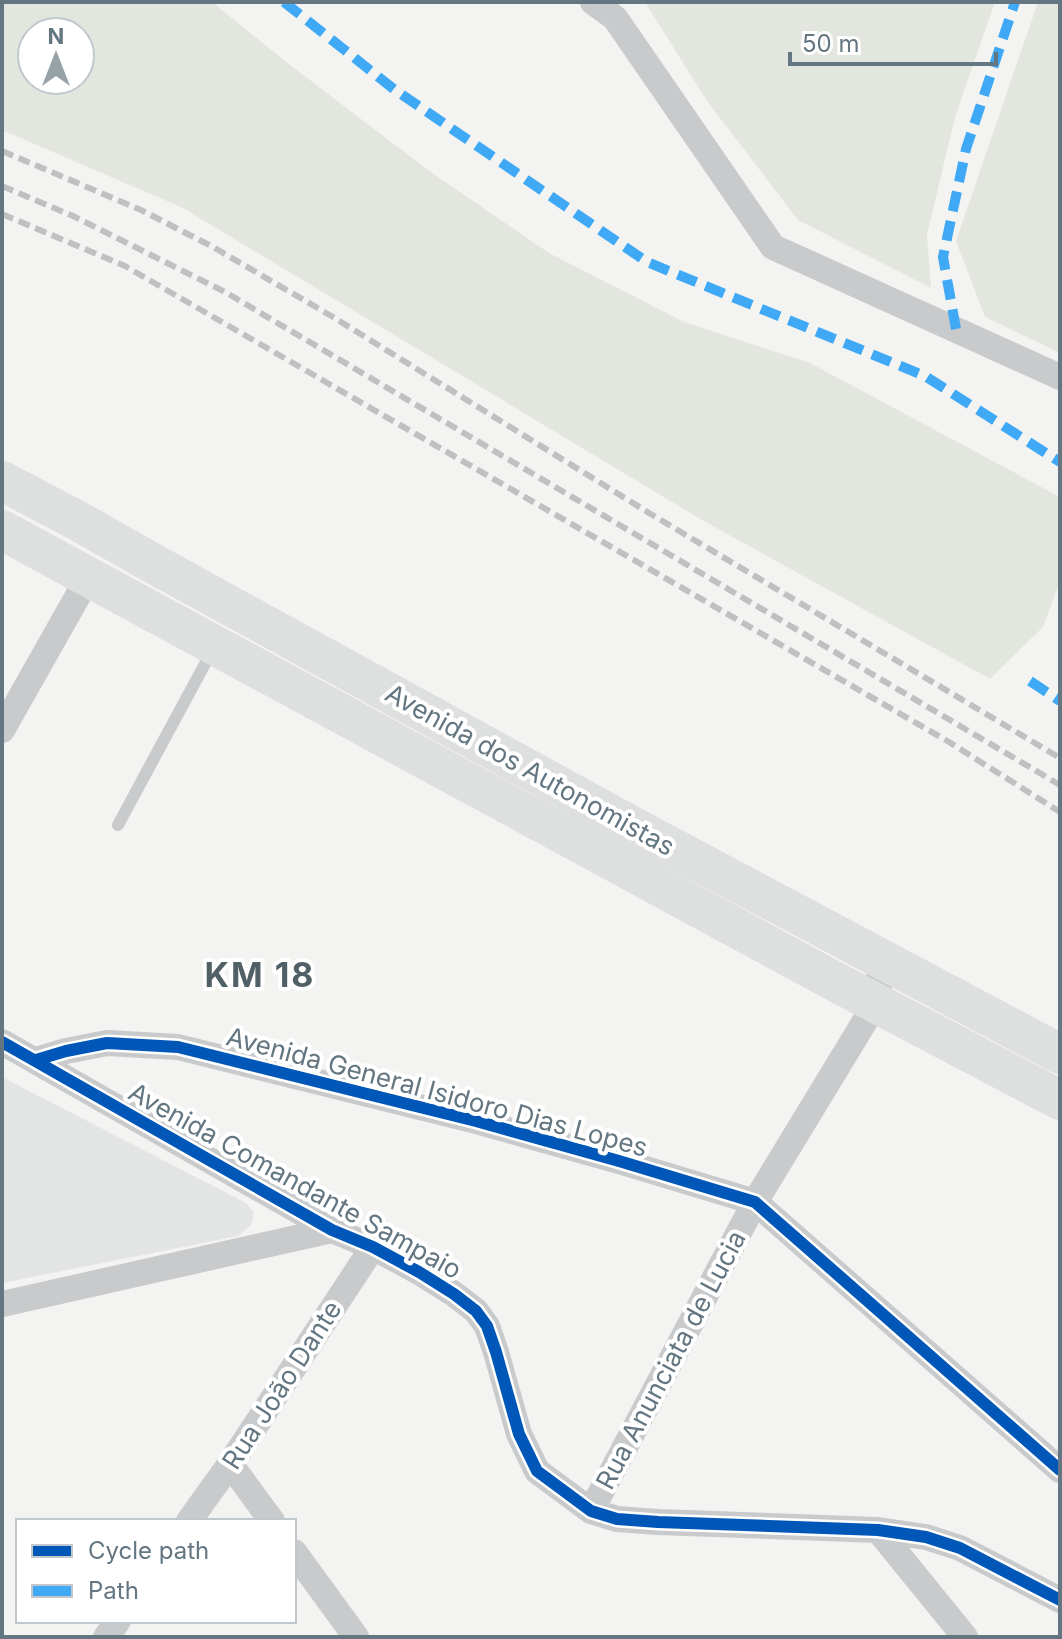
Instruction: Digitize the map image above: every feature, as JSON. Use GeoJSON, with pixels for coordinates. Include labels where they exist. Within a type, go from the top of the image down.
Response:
{"type":"FeatureCollection","features":[{"type":"Feature","properties":{"kind":"main road","name":"Avenida dos Autonomistas"},"geometry":{"type":"LineString","coordinates":[[2,481],[639,830],[1060,1054]]}},
{"type":"Feature","properties":{"kind":"main road","name":"Avenida dos Autonomistas"},"geometry":{"type":"LineString","coordinates":[[2,530],[1060,1100]]}},
{"type":"Feature","properties":{"kind":"main road"},"geometry":{"type":"LineString","coordinates":[[88,578],[127,563],[154,564]]}},
{"type":"Feature","properties":{"kind":"street"},"geometry":{"type":"LineString","coordinates":[[593,2],[615,18],[773,247],[1060,377]]}},
{"type":"Feature","properties":{"kind":"street"},"geometry":{"type":"LineString","coordinates":[[2,730],[88,578]]}},
{"type":"Feature","properties":{"kind":"street","name":"Rua Anunciata de Lucia"},"geometry":{"type":"LineString","coordinates":[[591,1511],[755,1202],[876,1003],[880,958]]}},
{"type":"Feature","properties":{"kind":"street","name":"Avenida Comandante Sampaio"},"geometry":{"type":"LineString","coordinates":[[2,1042],[332,1230],[373,1247],[419,1272],[476,1311],[487,1326],[519,1434],[537,1471],[591,1511],[617,1519],[658,1522],[878,1530],[945,1542],[1060,1600]]}},
{"type":"Feature","properties":{"kind":"street","name":"Avenida General Isidoro Dias Lopes"},"geometry":{"type":"LineString","coordinates":[[36,1060],[107,1043],[178,1047],[476,1121],[755,1202],[1060,1470]]}},
{"type":"Feature","properties":{"kind":"street"},"geometry":{"type":"LineString","coordinates":[[2,1304],[332,1230]]}},
{"type":"Feature","properties":{"kind":"street","name":"Rua João Dante"},"geometry":{"type":"LineString","coordinates":[[190,1519],[373,1247]]}},
{"type":"Feature","properties":{"kind":"street"},"geometry":{"type":"LineString","coordinates":[[230,1464],[271,1519]]}},
{"type":"Feature","properties":{"kind":"street"},"geometry":{"type":"LineString","coordinates":[[878,1530],[965,1637]]}},
{"type":"Feature","properties":{"kind":"street"},"geometry":{"type":"LineString","coordinates":[[296,1555],[356,1637]]}},
{"type":"Feature","properties":{"kind":"lane"},"geometry":{"type":"LineString","coordinates":[[118,825],[215,646]]}},
{"type":"Feature","properties":{"kind":"shaded area"},"geometry":{"type":"Polygon","coordinates":[[[2,2],[212,2],[432,173],[549,253],[684,322],[810,363],[1060,497],[1060,581],[1043,627],[990,679],[702,520],[183,208],[2,130],[2,2]]]}},
{"type":"Feature","properties":{"kind":"shaded area"},"geometry":{"type":"Polygon","coordinates":[[[645,2],[995,2],[955,117],[927,235],[931,288],[798,220],[707,101],[645,2]]]}},
{"type":"Feature","properties":{"kind":"shaded area"},"geometry":{"type":"Polygon","coordinates":[[[1038,2],[1060,2],[1060,353],[985,317],[956,241],[1038,2]]]}},
{"type":"Feature","properties":{"kind":"shaded area"},"geometry":{"type":"Polygon","coordinates":[[[2,1077],[246,1203],[254,1213],[251,1225],[238,1236],[2,1283],[2,1077]]]}},
{"type":"Feature","properties":{"kind":"railway"},"geometry":{"type":"LineString","coordinates":[[2,151],[141,210],[213,247],[333,317],[649,513],[1060,758]]}},
{"type":"Feature","properties":{"kind":"railway"},"geometry":{"type":"LineString","coordinates":[[2,186],[73,216],[225,292],[1060,785]]}},
{"type":"Feature","properties":{"kind":"railway"},"geometry":{"type":"LineString","coordinates":[[2,214],[125,266],[949,742],[1060,812]]}},
{"type":"Feature","properties":{"kind":"marked path"},"geometry":{"type":"LineString","coordinates":[[284,2],[395,90],[647,262],[925,376],[1060,462]]}},
{"type":"Feature","properties":{"kind":"marked path"},"geometry":{"type":"LineString","coordinates":[[956,329],[943,257],[966,149],[1015,2]]}},
{"type":"Feature","properties":{"kind":"marked path"},"geometry":{"type":"LineString","coordinates":[[1030,681],[1060,701]]}},
{"type":"Feature","properties":{"kind":"cycle path"},"geometry":{"type":"LineString","coordinates":[[2,1042],[332,1230],[373,1247],[419,1272],[476,1311],[487,1326],[519,1434],[537,1471],[591,1511],[617,1519],[878,1530],[926,1537],[960,1548],[1060,1600]]}},
{"type":"Feature","properties":{"kind":"cycle path"},"geometry":{"type":"LineString","coordinates":[[36,1060],[107,1043],[178,1047],[476,1121],[755,1202],[1060,1470]]}},
{"type":"Feature","properties":{"kind":"district","name":"KM 18"},"geometry":{"type":"Point","coordinates":[260,975]}}]}
